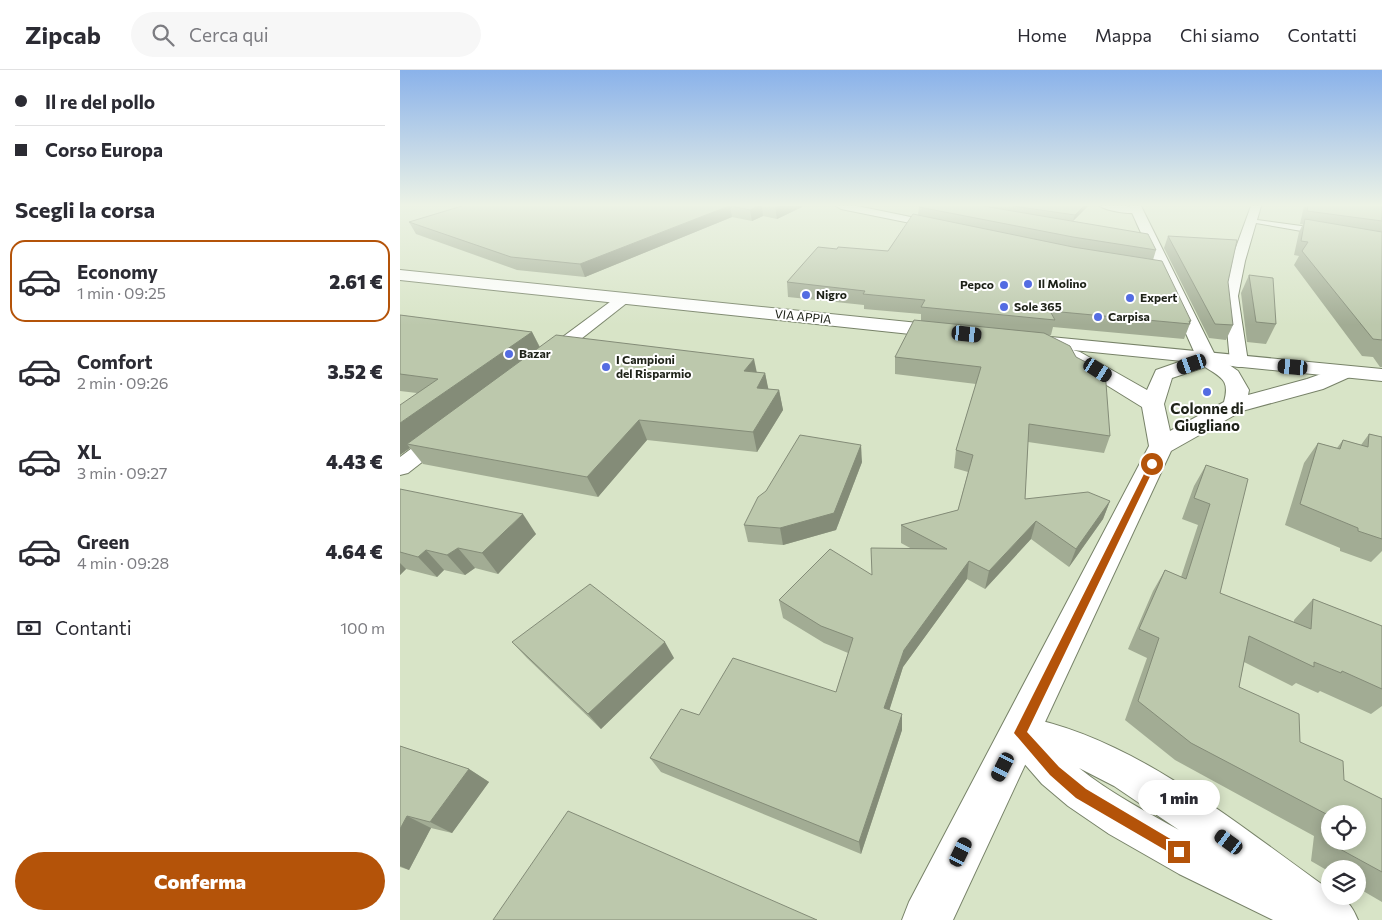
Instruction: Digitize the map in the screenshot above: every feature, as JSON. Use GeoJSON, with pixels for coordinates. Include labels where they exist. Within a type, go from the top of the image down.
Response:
{"type":"FeatureCollection","features":[{"type":"Feature","properties":{"kind":"main road"},"geometry":{"type":"LineString","coordinates":[[1150,246],[1165,270],[1207,359],[1230,375],[1238,390],[1234,406]]}},
{"type":"Feature","properties":{"kind":"main road","name":"VIA APPIA"},"geometry":{"type":"LineString","coordinates":[[400,276],[965,334]]}},
{"type":"Feature","properties":{"kind":"main road"},"geometry":{"type":"LineString","coordinates":[[1015,339],[1382,376]]}},
{"type":"Feature","properties":{"kind":"main road"},"geometry":{"type":"LineString","coordinates":[[1045,342],[1098,370],[1154,404]]}},
{"type":"Feature","properties":{"kind":"main road"},"geometry":{"type":"LineString","coordinates":[[1161,446],[1154,404],[1163,374],[1207,359]]}},
{"type":"Feature","properties":{"kind":"main road"},"geometry":{"type":"LineString","coordinates":[[927,920],[1161,446],[1234,406],[1315,384],[1345,372]]}},
{"type":"Feature","properties":{"kind":"street"},"geometry":{"type":"LineString","coordinates":[[1238,362],[1231,296],[1243,246]]}},
{"type":"Feature","properties":{"kind":"street"},"geometry":{"type":"LineString","coordinates":[[1146,268],[1165,270]]}},
{"type":"Feature","properties":{"kind":"street"},"geometry":{"type":"LineString","coordinates":[[531,369],[623,299]]}},
{"type":"Feature","properties":{"kind":"street"},"geometry":{"type":"LineString","coordinates":[[400,468],[454,427]]}},
{"type":"Feature","properties":{"kind":"street"},"geometry":{"type":"LineString","coordinates":[[1020,733],[1055,771],[1081,793],[1106,809],[1193,860],[1318,920]]}},
{"type":"Feature","properties":{"kind":"street"},"geometry":{"type":"LineString","coordinates":[[1020,733],[1051,739],[1088,753],[1127,773],[1181,808],[1336,920]]}},
{"type":"Feature","properties":{"kind":"building"},"geometry":{"type":"Polygon","coordinates":[[[478,246],[627,246],[580,264],[511,257],[478,246]]]}},
{"type":"Feature","properties":{"kind":"building"},"geometry":{"type":"Polygon","coordinates":[[[892,246],[1067,246],[1162,261],[1191,321],[1189,321],[1190,324],[1050,311],[1055,320],[921,307],[925,300],[863,294],[865,291],[787,282],[818,247],[888,251],[892,246]]]}},
{"type":"Feature","properties":{"kind":"building"},"geometry":{"type":"Polygon","coordinates":[[[1128,246],[1154,246],[1156,250],[1128,246]]]}},
{"type":"Feature","properties":{"kind":"building"},"geometry":{"type":"Polygon","coordinates":[[[1173,246],[1236,246],[1228,282],[1233,325],[1215,324],[1173,246]]]}},
{"type":"Feature","properties":{"kind":"building"},"geometry":{"type":"Polygon","coordinates":[[[1306,246],[1382,246],[1382,340],[1373,339],[1302,251],[1306,246]]]}},
{"type":"Feature","properties":{"kind":"building"},"geometry":{"type":"Polygon","coordinates":[[[1249,275],[1273,278],[1276,324],[1256,322],[1249,275]]]}},
{"type":"Feature","properties":{"kind":"building"},"geometry":{"type":"Polygon","coordinates":[[[400,315],[532,332],[400,423],[400,405],[438,379],[400,374],[400,315]]]}},
{"type":"Feature","properties":{"kind":"building"},"geometry":{"type":"Polygon","coordinates":[[[914,320],[1044,333],[1070,346],[1076,357],[1105,370],[1110,436],[1029,424],[1025,499],[1088,492],[1110,501],[1076,549],[1036,521],[989,571],[969,561],[904,650],[884,708],[902,714],[859,842],[650,758],[681,709],[699,715],[733,658],[836,692],[853,638],[821,626],[779,600],[830,549],[872,575],[871,548],[947,549],[901,525],[958,510],[973,455],[956,450],[981,367],[895,357],[914,320]]]}},
{"type":"Feature","properties":{"kind":"building"},"geometry":{"type":"Polygon","coordinates":[[[556,335],[754,359],[744,371],[765,373],[757,388],[779,390],[753,432],[639,420],[587,477],[407,444],[556,335]]]}},
{"type":"Feature","properties":{"kind":"building"},"geometry":{"type":"Polygon","coordinates":[[[1369,434],[1382,437],[1382,539],[1358,531],[1358,528],[1300,504],[1318,443],[1340,449],[1343,440],[1368,447],[1369,434]]]}},
{"type":"Feature","properties":{"kind":"building"},"geometry":{"type":"Polygon","coordinates":[[[800,435],[861,445],[834,513],[780,528],[744,525],[758,497],[766,491],[800,435]]]}},
{"type":"Feature","properties":{"kind":"building"},"geometry":{"type":"Polygon","coordinates":[[[1206,465],[1248,479],[1220,593],[1311,629],[1313,599],[1382,626],[1382,689],[1342,671],[1341,673],[1314,662],[1314,667],[1249,636],[1239,687],[1299,714],[1300,742],[1343,761],[1344,780],[1382,799],[1382,872],[1366,863],[1366,860],[1360,860],[1342,850],[1366,850],[1366,805],[1321,805],[1321,811],[1191,743],[1138,701],[1159,638],[1139,629],[1165,570],[1186,579],[1210,504],[1194,498],[1206,465]]]}},
{"type":"Feature","properties":{"kind":"building"},"geometry":{"type":"Polygon","coordinates":[[[400,489],[523,514],[482,553],[458,548],[447,555],[426,550],[418,557],[400,552],[400,489]]]}},
{"type":"Feature","properties":{"kind":"building"},"geometry":{"type":"Polygon","coordinates":[[[590,584],[665,642],[588,714],[512,642],[590,584]]]}},
{"type":"Feature","properties":{"kind":"building"},"geometry":{"type":"Polygon","coordinates":[[[400,746],[469,769],[430,822],[407,816],[400,829],[400,746]]]}},
{"type":"Feature","properties":{"kind":"building"},"geometry":{"type":"Polygon","coordinates":[[[568,811],[817,920],[493,920],[568,811]]]}},
{"type":"Feature","properties":{"kind":"place","name":"Il Molino"},"geometry":{"type":"Point","coordinates":[1028,284]}},
{"type":"Feature","properties":{"kind":"place","name":"Pepco"},"geometry":{"type":"Point","coordinates":[1004,285]}},
{"type":"Feature","properties":{"kind":"place","name":"Nigro"},"geometry":{"type":"Point","coordinates":[806,295]}},
{"type":"Feature","properties":{"kind":"place","name":"Expert"},"geometry":{"type":"Point","coordinates":[1130,298]}},
{"type":"Feature","properties":{"kind":"place","name":"Sole 365"},"geometry":{"type":"Point","coordinates":[1004,307]}},
{"type":"Feature","properties":{"kind":"place","name":"Carpisa"},"geometry":{"type":"Point","coordinates":[1098,317]}},
{"type":"Feature","properties":{"kind":"place","name":"Bazar"},"geometry":{"type":"Point","coordinates":[509,354]}},
{"type":"Feature","properties":{"kind":"place","name":"I Campioni del Risparmio"},"geometry":{"type":"Point","coordinates":[606,367]}},
{"type":"Feature","properties":{"kind":"place","name":"Colonne di Giugliano"},"geometry":{"type":"Point","coordinates":[1207,392]}},
{"type":"Feature","properties":{"kind":"route"},"geometry":{"type":"LineString","coordinates":[[1152,464],[1020,733],[1055,771],[1081,793],[1122,820],[1179,852]]}}]}
